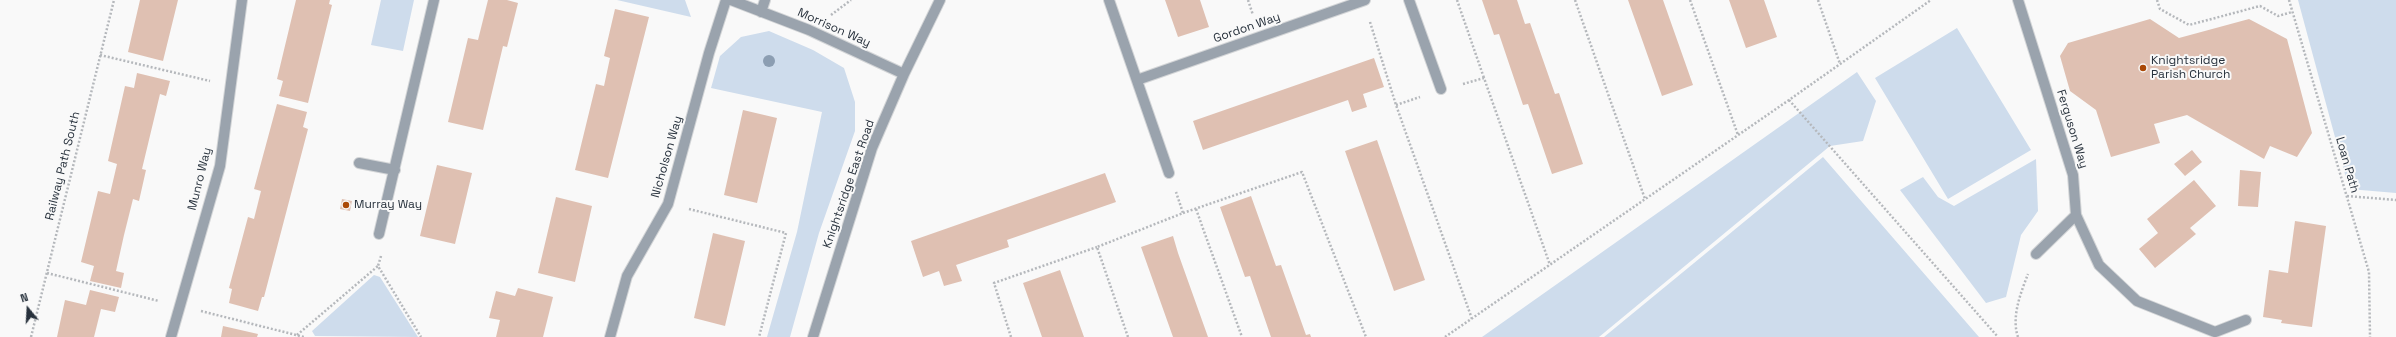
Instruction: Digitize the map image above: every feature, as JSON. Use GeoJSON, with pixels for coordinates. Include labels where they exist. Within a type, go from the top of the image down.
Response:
{"type":"FeatureCollection","features":[{"type":"Feature","properties":{"kind":"street","name":"Munro Way"},"geometry":{"type":"LineString","coordinates":[[172,337],[220,166],[242,0]]}},
{"type":"Feature","properties":{"kind":"street"},"geometry":{"type":"LineString","coordinates":[[379,234],[434,0]]}},
{"type":"Feature","properties":{"kind":"street","name":"Nicholson Way"},"geometry":{"type":"LineString","coordinates":[[610,337],[627,276],[668,204],[709,52],[726,0]]}},
{"type":"Feature","properties":{"kind":"street","name":"Morrison Way"},"geometry":{"type":"LineString","coordinates":[[731,0],[809,30],[904,74]]}},
{"type":"Feature","properties":{"kind":"street"},"geometry":{"type":"LineString","coordinates":[[761,12],[765,0]]}},
{"type":"Feature","properties":{"kind":"street","name":"Knightsridge East Road"},"geometry":{"type":"LineString","coordinates":[[813,337],[872,148],[904,74],[940,0]]}},
{"type":"Feature","properties":{"kind":"street"},"geometry":{"type":"LineString","coordinates":[[1109,0],[1169,173]]}},
{"type":"Feature","properties":{"kind":"street","name":"Gordon Way"},"geometry":{"type":"LineString","coordinates":[[1137,80],[1364,0]]}},
{"type":"Feature","properties":{"kind":"street"},"geometry":{"type":"LineString","coordinates":[[1409,0],[1441,89]]}},
{"type":"Feature","properties":{"kind":"street","name":"Ferguson Way"},"geometry":{"type":"LineString","coordinates":[[2018,0],[2074,175],[2076,215]]}},
{"type":"Feature","properties":{"kind":"street"},"geometry":{"type":"LineString","coordinates":[[359,163],[395,170]]}},
{"type":"Feature","properties":{"kind":"street"},"geometry":{"type":"LineString","coordinates":[[2036,254],[2076,215],[2099,265],[2137,301],[2215,332],[2246,320]]}},
{"type":"Feature","properties":{"kind":"path","name":"Railway Path South"},"geometry":{"type":"LineString","coordinates":[[31,337],[114,0]]}},
{"type":"Feature","properties":{"kind":"path"},"geometry":{"type":"LineString","coordinates":[[1364,0],[1396,105],[1472,319]]}},
{"type":"Feature","properties":{"kind":"path"},"geometry":{"type":"LineString","coordinates":[[1458,0],[1550,265]]}},
{"type":"Feature","properties":{"kind":"path"},"geometry":{"type":"LineString","coordinates":[[1575,0],[1645,199]]}},
{"type":"Feature","properties":{"kind":"path"},"geometry":{"type":"LineString","coordinates":[[1690,0],[1738,136]]}},
{"type":"Feature","properties":{"kind":"path"},"geometry":{"type":"LineString","coordinates":[[1818,0],[1840,64]]}},
{"type":"Feature","properties":{"kind":"path"},"geometry":{"type":"LineString","coordinates":[[1445,337],[1738,136],[1931,0]]}},
{"type":"Feature","properties":{"kind":"path"},"geometry":{"type":"LineString","coordinates":[[2157,0],[2160,9],[2189,25],[2260,6],[2278,16],[2292,12]]}},
{"type":"Feature","properties":{"kind":"path","name":"Loan Path"},"geometry":{"type":"LineString","coordinates":[[2289,0],[2369,272],[2370,337]]}},
{"type":"Feature","properties":{"kind":"path"},"geometry":{"type":"LineString","coordinates":[[100,55],[230,86]]}},
{"type":"Feature","properties":{"kind":"path"},"geometry":{"type":"LineString","coordinates":[[1396,105],[1441,89],[1484,78]]}},
{"type":"Feature","properties":{"kind":"path"},"geometry":{"type":"LineString","coordinates":[[1789,100],[1998,337]]}},
{"type":"Feature","properties":{"kind":"path"},"geometry":{"type":"LineString","coordinates":[[1012,337],[994,283],[1097,247],[1183,213],[1302,172],[1366,337]]}},
{"type":"Feature","properties":{"kind":"path"},"geometry":{"type":"LineString","coordinates":[[1169,173],[1183,213]]}},
{"type":"Feature","properties":{"kind":"path"},"geometry":{"type":"LineString","coordinates":[[2347,196],[2396,200]]}},
{"type":"Feature","properties":{"kind":"path"},"geometry":{"type":"LineString","coordinates":[[668,204],[786,233],[760,337]]}},
{"type":"Feature","properties":{"kind":"path"},"geometry":{"type":"LineString","coordinates":[[1196,209],[1242,337]]}},
{"type":"Feature","properties":{"kind":"path"},"geometry":{"type":"LineString","coordinates":[[298,336],[378,266],[386,242],[379,234]]}},
{"type":"Feature","properties":{"kind":"path"},"geometry":{"type":"LineString","coordinates":[[1097,247],[1128,337]]}},
{"type":"Feature","properties":{"kind":"path"},"geometry":{"type":"LineString","coordinates":[[2018,337],[2016,331],[2019,295],[2036,254]]}},
{"type":"Feature","properties":{"kind":"path"},"geometry":{"type":"LineString","coordinates":[[378,266],[421,337]]}},
{"type":"Feature","properties":{"kind":"shaded area"},"geometry":{"type":"Polygon","coordinates":[[[381,0],[414,0],[403,51],[371,45],[381,0]]]}},
{"type":"Feature","properties":{"kind":"shaded area"},"geometry":{"type":"Polygon","coordinates":[[[617,0],[685,0],[691,17],[617,0]]]}},
{"type":"Feature","properties":{"kind":"shaded area"},"geometry":{"type":"Polygon","coordinates":[[[2298,0],[2396,0],[2396,193],[2349,189],[2298,0]]]}},
{"type":"Feature","properties":{"kind":"shaded area"},"geometry":{"type":"Polygon","coordinates":[[[1957,28],[2031,150],[1948,199],[1875,78],[1957,28]]]}},
{"type":"Feature","properties":{"kind":"shaded area"},"geometry":{"type":"Polygon","coordinates":[[[769,31],[813,50],[844,68],[855,102],[855,131],[819,233],[790,337],[767,337],[797,232],[822,112],[711,88],[720,56],[741,37],[769,31]]]}},
{"type":"Feature","properties":{"kind":"shaded area"},"geometry":{"type":"Polygon","coordinates":[[[1857,72],[1876,101],[1863,141],[1830,146],[1599,337],[1482,337],[1857,72]]]}},
{"type":"Feature","properties":{"kind":"shaded area"},"geometry":{"type":"Polygon","coordinates":[[[1823,157],[1979,337],[1604,337],[1823,157]]]}},
{"type":"Feature","properties":{"kind":"shaded area"},"geometry":{"type":"Polygon","coordinates":[[[2036,159],[2038,211],[2021,235],[2006,297],[1986,303],[1900,190],[1923,177],[1938,197],[1954,206],[2036,159]]]}},
{"type":"Feature","properties":{"kind":"shaded area"},"geometry":{"type":"Polygon","coordinates":[[[374,275],[380,277],[418,337],[315,336],[312,331],[374,275]]]}},
{"type":"Feature","properties":{"kind":"building"},"geometry":{"type":"Polygon","coordinates":[[[140,0],[178,0],[163,61],[128,52],[140,0]]]}},
{"type":"Feature","properties":{"kind":"building"},"geometry":{"type":"Polygon","coordinates":[[[296,0],[330,0],[329,4],[332,5],[308,103],[279,96],[283,81],[277,79],[296,0]]]}},
{"type":"Feature","properties":{"kind":"building"},"geometry":{"type":"Polygon","coordinates":[[[488,0],[507,0],[518,3],[507,47],[503,46],[483,130],[448,122],[468,38],[478,40],[488,0]]]}},
{"type":"Feature","properties":{"kind":"building"},"geometry":{"type":"Polygon","coordinates":[[[1165,0],[1200,0],[1209,27],[1178,37],[1165,0]]]}},
{"type":"Feature","properties":{"kind":"building"},"geometry":{"type":"Polygon","coordinates":[[[1482,0],[1517,0],[1525,24],[1530,23],[1555,94],[1559,93],[1583,164],[1552,174],[1528,104],[1523,105],[1499,34],[1494,35],[1482,0]]]}},
{"type":"Feature","properties":{"kind":"building"},"geometry":{"type":"Polygon","coordinates":[[[1628,0],[1663,0],[1693,85],[1662,96],[1628,0]]]}},
{"type":"Feature","properties":{"kind":"building"},"geometry":{"type":"Polygon","coordinates":[[[1729,0],[1764,0],[1777,37],[1746,48],[1729,0]]]}},
{"type":"Feature","properties":{"kind":"building"},"geometry":{"type":"Polygon","coordinates":[[[615,9],[649,17],[608,178],[575,170],[596,84],[604,86],[610,58],[604,56],[615,9]]]}},
{"type":"Feature","properties":{"kind":"building"},"geometry":{"type":"Polygon","coordinates":[[[2150,19],[2179,38],[2249,19],[2287,39],[2312,133],[2297,157],[2270,146],[2264,159],[2187,115],[2154,124],[2160,143],[2111,157],[2096,110],[2070,91],[2060,56],[2068,43],[2150,19]]]}},
{"type":"Feature","properties":{"kind":"building"},"geometry":{"type":"Polygon","coordinates":[[[1374,58],[1384,87],[1363,94],[1367,107],[1352,112],[1348,100],[1203,150],[1193,121],[1374,58]]]}},
{"type":"Feature","properties":{"kind":"building"},"geometry":{"type":"Polygon","coordinates":[[[137,73],[170,81],[166,96],[160,94],[142,169],[146,170],[139,201],[133,199],[124,235],[116,271],[124,273],[121,288],[90,281],[94,266],[81,262],[98,191],[110,194],[117,164],[108,161],[125,86],[134,88],[137,73]]]}},
{"type":"Feature","properties":{"kind":"building"},"geometry":{"type":"Polygon","coordinates":[[[277,104],[307,112],[303,127],[308,129],[264,297],[262,297],[258,311],[229,303],[232,289],[229,288],[248,217],[254,219],[261,191],[254,189],[277,104]]]}},
{"type":"Feature","properties":{"kind":"building"},"geometry":{"type":"Polygon","coordinates":[[[743,110],[777,118],[757,203],[724,195],[743,110]]]}},
{"type":"Feature","properties":{"kind":"building"},"geometry":{"type":"Polygon","coordinates":[[[1377,140],[1425,280],[1394,291],[1345,151],[1377,140]]]}},
{"type":"Feature","properties":{"kind":"building"},"geometry":{"type":"Polygon","coordinates":[[[2192,150],[2202,162],[2185,176],[2174,164],[2192,150]]]}},
{"type":"Feature","properties":{"kind":"building"},"geometry":{"type":"Polygon","coordinates":[[[437,165],[472,173],[455,244],[420,236],[437,165]]]}},
{"type":"Feature","properties":{"kind":"building"},"geometry":{"type":"Polygon","coordinates":[[[2240,170],[2261,172],[2258,207],[2238,206],[2240,170]]]}},
{"type":"Feature","properties":{"kind":"building"},"geometry":{"type":"Polygon","coordinates":[[[1105,173],[1116,202],[1007,240],[1009,247],[956,265],[962,281],[944,286],[939,271],[923,277],[911,241],[1105,173]]]}},
{"type":"Feature","properties":{"kind":"building"},"geometry":{"type":"Polygon","coordinates":[[[2194,180],[2216,206],[2190,228],[2196,234],[2155,268],[2139,249],[2158,233],[2147,219],[2194,180]]]}},
{"type":"Feature","properties":{"kind":"building"},"geometry":{"type":"Polygon","coordinates":[[[1251,196],[1276,266],[1281,265],[1306,335],[1310,334],[1311,337],[1271,337],[1250,276],[1245,277],[1220,207],[1251,196]]]}},
{"type":"Feature","properties":{"kind":"building"},"geometry":{"type":"Polygon","coordinates":[[[556,197],[592,206],[575,282],[538,273],[556,197]]]}},
{"type":"Feature","properties":{"kind":"building","name":"Murray Way"},"geometry":{"type":"Polygon","coordinates":[[[342,199],[352,201],[350,211],[340,209],[342,199]]]}},
{"type":"Feature","properties":{"kind":"building"},"geometry":{"type":"Polygon","coordinates":[[[2295,221],[2326,226],[2312,327],[2281,323],[2282,320],[2263,317],[2269,270],[2288,273],[2295,221]]]}},
{"type":"Feature","properties":{"kind":"building"},"geometry":{"type":"Polygon","coordinates":[[[713,233],[745,241],[725,326],[694,318],[713,233]]]}},
{"type":"Feature","properties":{"kind":"building"},"geometry":{"type":"Polygon","coordinates":[[[1173,236],[1208,337],[1173,337],[1141,247],[1173,236]]]}},
{"type":"Feature","properties":{"kind":"building"},"geometry":{"type":"Polygon","coordinates":[[[1060,270],[1084,337],[1042,337],[1023,283],[1060,270]]]}},
{"type":"Feature","properties":{"kind":"building"},"geometry":{"type":"Polygon","coordinates":[[[518,288],[553,297],[543,337],[496,337],[500,320],[489,318],[496,291],[515,296],[518,288]]]}},
{"type":"Feature","properties":{"kind":"building"},"geometry":{"type":"Polygon","coordinates":[[[90,290],[119,297],[115,312],[101,309],[94,337],[57,337],[65,300],[86,305],[90,290]]]}},
{"type":"Feature","properties":{"kind":"building"},"geometry":{"type":"Polygon","coordinates":[[[223,326],[258,334],[257,337],[221,337],[223,326]]]}},
{"type":"Feature","properties":{"kind":"place","name":"Knightsridge Parish Church"},"geometry":{"type":"Point","coordinates":[2143,68]}},
{"type":"Feature","properties":{"kind":"place","name":"Murray Way"},"geometry":{"type":"Point","coordinates":[346,205]}}]}
